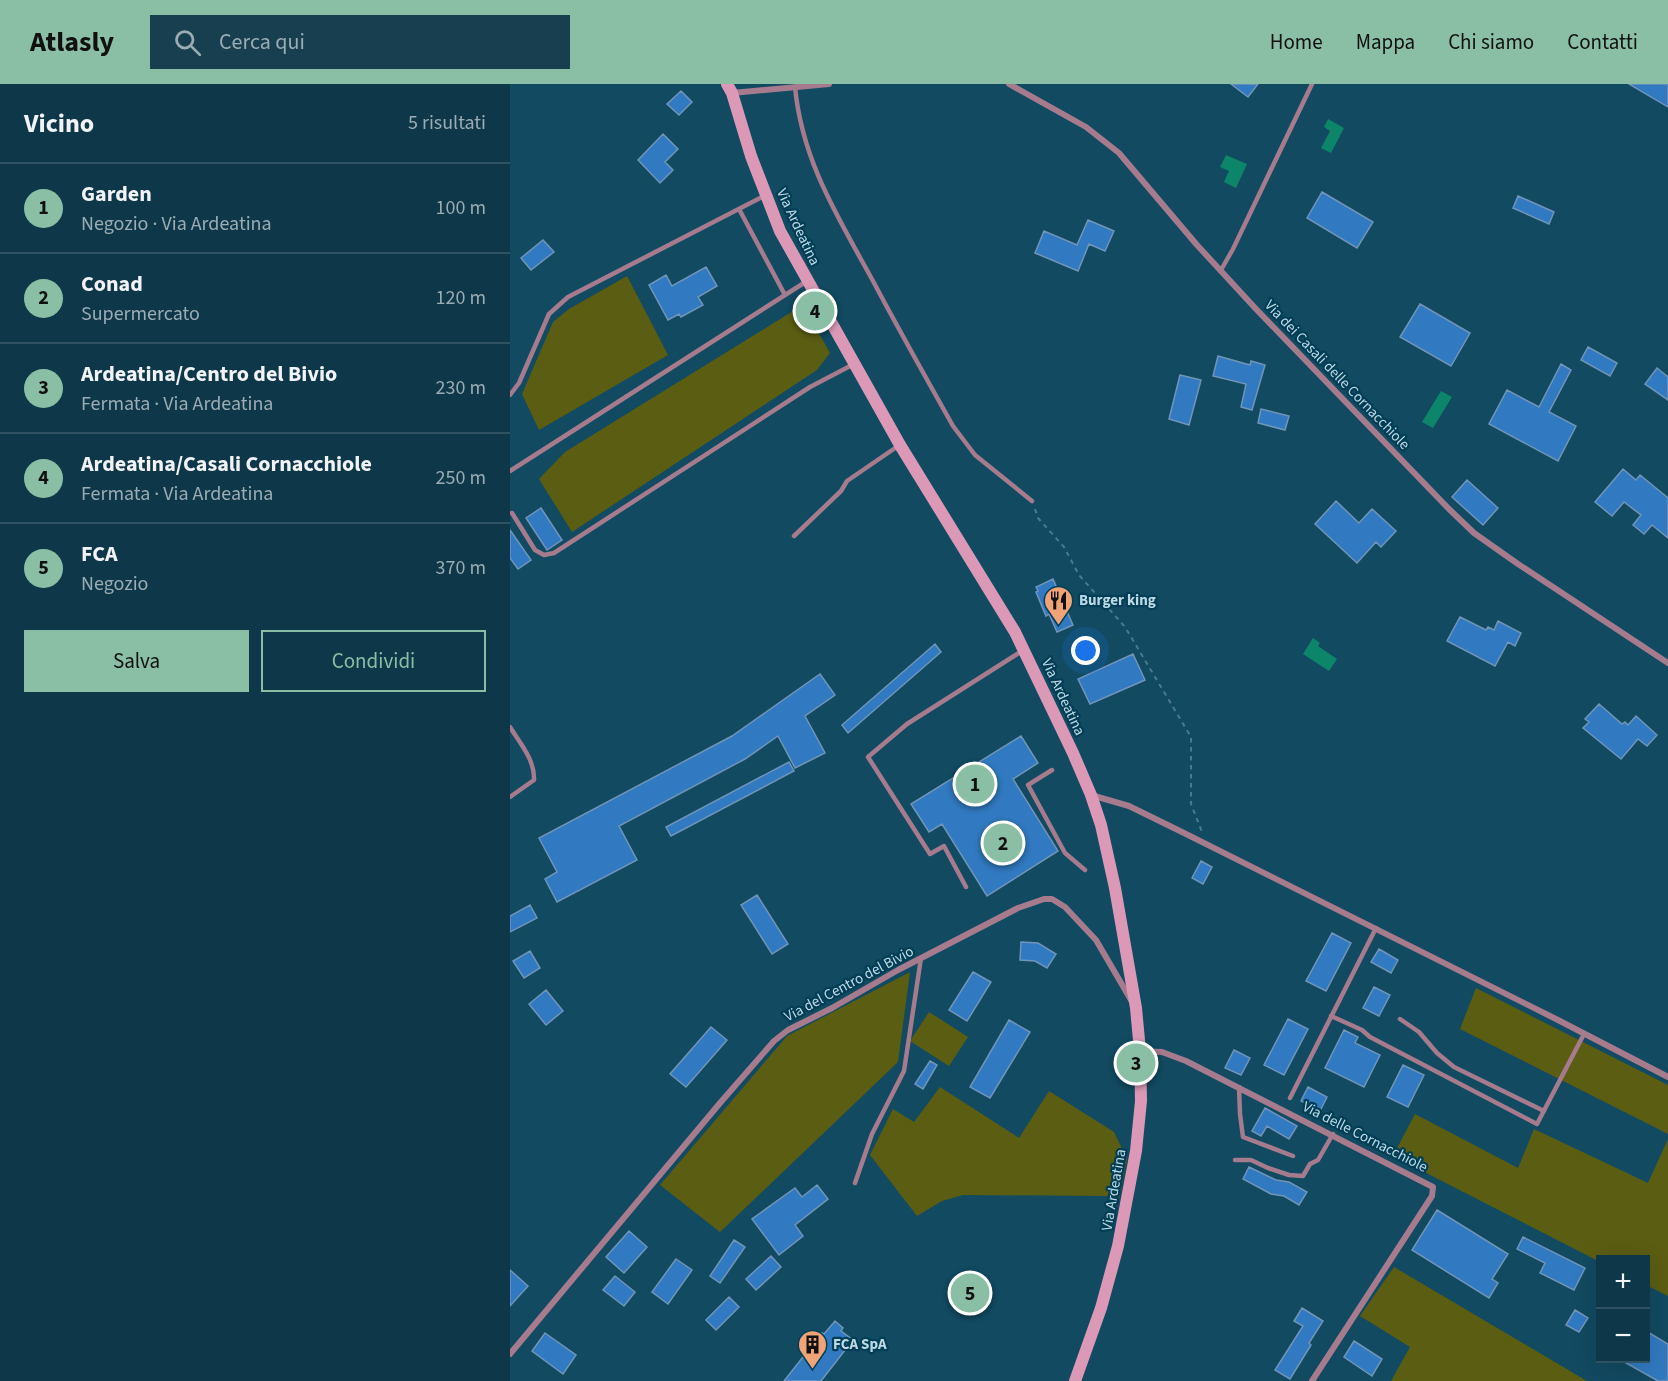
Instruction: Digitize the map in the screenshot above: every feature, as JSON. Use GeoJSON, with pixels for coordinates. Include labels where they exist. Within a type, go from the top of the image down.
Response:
{"type":"FeatureCollection","features":[{"type":"Feature","properties":{"kind":"main road","name":"Via Ardeatina"},"geometry":{"type":"LineString","coordinates":[[730,89],[751,156],[780,231],[900,445],[1024,650],[1091,795],[1109,859],[1136,1008],[1140,1051],[1139,1120],[1127,1204],[1107,1290],[1075,1381]]}},
{"type":"Feature","properties":{"kind":"street"},"geometry":{"type":"LineString","coordinates":[[730,89],[830,84]]}},
{"type":"Feature","properties":{"kind":"street","name":"Via dei Casali delle Cornacchiole"},"geometry":{"type":"LineString","coordinates":[[1009,84],[1086,127],[1114,148],[1221,270],[1474,533],[1668,663]]}},
{"type":"Feature","properties":{"kind":"street"},"geometry":{"type":"LineString","coordinates":[[1091,795],[1130,806],[1206,843],[1668,1077]]}},
{"type":"Feature","properties":{"kind":"street","name":"Via del Centro del Bivio"},"geometry":{"type":"LineString","coordinates":[[510,1354],[774,1041],[788,1030],[1018,908],[1040,900],[1052,899],[1074,915],[1096,940],[1136,1008]]}},
{"type":"Feature","properties":{"kind":"street","name":"Via delle Cornacchiole"},"geometry":{"type":"LineString","coordinates":[[1140,1051],[1158,1051],[1174,1055],[1333,1134],[1433,1187],[1434,1190],[1312,1381]]}},
{"type":"Feature","properties":{"kind":"lane"},"geometry":{"type":"LineString","coordinates":[[1221,270],[1312,84]]}},
{"type":"Feature","properties":{"kind":"lane"},"geometry":{"type":"LineString","coordinates":[[795,87],[797,115],[805,146],[826,195],[953,426],[975,455],[1032,501]]}},
{"type":"Feature","properties":{"kind":"lane"},"geometry":{"type":"LineString","coordinates":[[510,395],[519,383],[545,321],[556,306],[568,297],[766,195]]}},
{"type":"Feature","properties":{"kind":"lane"},"geometry":{"type":"LineString","coordinates":[[739,209],[785,295]]}},
{"type":"Feature","properties":{"kind":"lane"},"geometry":{"type":"LineString","coordinates":[[510,471],[807,281]]}},
{"type":"Feature","properties":{"kind":"lane"},"geometry":{"type":"LineString","coordinates":[[512,513],[535,550],[544,555],[554,553],[810,387],[854,363]]}},
{"type":"Feature","properties":{"kind":"lane"},"geometry":{"type":"LineString","coordinates":[[794,536],[841,491],[847,481],[900,445]]}},
{"type":"Feature","properties":{"kind":"lane"},"geometry":{"type":"LineString","coordinates":[[966,887],[944,846],[930,854],[868,757],[907,724],[1024,650]]}},
{"type":"Feature","properties":{"kind":"lane"},"geometry":{"type":"LineString","coordinates":[[510,727],[535,771],[534,780],[510,797]]}},
{"type":"Feature","properties":{"kind":"lane"},"geometry":{"type":"LineString","coordinates":[[1052,770],[1028,785],[1065,853],[1085,870]]}},
{"type":"Feature","properties":{"kind":"lane"},"geometry":{"type":"LineString","coordinates":[[1290,1098],[1376,928]]}},
{"type":"Feature","properties":{"kind":"lane"},"geometry":{"type":"LineString","coordinates":[[855,1184],[872,1134],[904,1071],[921,958]]}},
{"type":"Feature","properties":{"kind":"lane"},"geometry":{"type":"LineString","coordinates":[[1331,1016],[1362,1030],[1370,1037],[1537,1124],[1584,1034]]}},
{"type":"Feature","properties":{"kind":"lane"},"geometry":{"type":"LineString","coordinates":[[1400,1019],[1419,1032],[1437,1053],[1454,1067],[1544,1111]]}},
{"type":"Feature","properties":{"kind":"lane"},"geometry":{"type":"LineString","coordinates":[[1239,1087],[1244,1137],[1293,1156]]}},
{"type":"Feature","properties":{"kind":"lane"},"geometry":{"type":"LineString","coordinates":[[1235,1160],[1251,1160],[1289,1175],[1303,1176],[1310,1164],[1318,1160],[1333,1134]]}},
{"type":"Feature","properties":{"kind":"path"},"geometry":{"type":"LineString","coordinates":[[1032,501],[1038,518],[1064,547],[1079,575],[1125,627],[1191,737],[1191,804],[1206,843]]}},
{"type":"Feature","properties":{"kind":"shaded area"},"geometry":{"type":"Polygon","coordinates":[[[1328,119],[1344,128],[1331,153],[1321,148],[1330,131],[1324,127],[1328,119]]]}},
{"type":"Feature","properties":{"kind":"shaded area"},"geometry":{"type":"Polygon","coordinates":[[[1226,155],[1247,164],[1236,188],[1224,182],[1229,171],[1220,167],[1226,155]]]}},
{"type":"Feature","properties":{"kind":"shaded area"},"geometry":{"type":"Polygon","coordinates":[[[627,276],[668,355],[539,430],[522,394],[553,322],[569,309],[627,276]]]}},
{"type":"Feature","properties":{"kind":"shaded area"},"geometry":{"type":"Polygon","coordinates":[[[803,305],[830,353],[817,370],[572,532],[539,479],[565,452],[803,305]]]}},
{"type":"Feature","properties":{"kind":"shaded area"},"geometry":{"type":"Polygon","coordinates":[[[1441,391],[1452,397],[1433,428],[1422,422],[1441,391]]]}},
{"type":"Feature","properties":{"kind":"shaded area"},"geometry":{"type":"Polygon","coordinates":[[[1313,638],[1320,643],[1318,646],[1337,659],[1329,671],[1303,654],[1313,638]]]}},
{"type":"Feature","properties":{"kind":"shaded area"},"geometry":{"type":"Polygon","coordinates":[[[910,972],[898,1062],[720,1232],[660,1185],[787,1036],[910,972]]]}},
{"type":"Feature","properties":{"kind":"shaded area"},"geometry":{"type":"Polygon","coordinates":[[[1476,988],[1668,1085],[1668,1134],[1460,1029],[1476,988]]]}},
{"type":"Feature","properties":{"kind":"shaded area"},"geometry":{"type":"Polygon","coordinates":[[[929,1012],[968,1037],[949,1066],[910,1041],[929,1012]]]}},
{"type":"Feature","properties":{"kind":"shaded area"},"geometry":{"type":"Polygon","coordinates":[[[940,1087],[1019,1138],[1049,1091],[1114,1132],[1127,1159],[1119,1198],[963,1195],[942,1201],[917,1216],[870,1155],[893,1109],[914,1122],[940,1087]]]}},
{"type":"Feature","properties":{"kind":"shaded area"},"geometry":{"type":"Polygon","coordinates":[[[1415,1114],[1518,1168],[1534,1129],[1648,1183],[1668,1139],[1668,1296],[1650,1287],[1650,1255],[1596,1255],[1596,1260],[1393,1156],[1415,1114]]]}},
{"type":"Feature","properties":{"kind":"shaded area"},"geometry":{"type":"Polygon","coordinates":[[[1394,1267],[1587,1381],[1391,1381],[1410,1347],[1360,1316],[1394,1267]]]}},
{"type":"Feature","properties":{"kind":"building"},"geometry":{"type":"Polygon","coordinates":[[[1231,84],[1258,84],[1248,97],[1231,84]]]}},
{"type":"Feature","properties":{"kind":"building"},"geometry":{"type":"Polygon","coordinates":[[[1629,84],[1668,84],[1668,107],[1629,84]]]}},
{"type":"Feature","properties":{"kind":"building"},"geometry":{"type":"Polygon","coordinates":[[[681,91],[692,102],[679,115],[667,104],[681,91]]]}},
{"type":"Feature","properties":{"kind":"building"},"geometry":{"type":"Polygon","coordinates":[[[663,134],[678,149],[665,162],[673,170],[660,183],[638,160],[663,134]]]}},
{"type":"Feature","properties":{"kind":"building"},"geometry":{"type":"Polygon","coordinates":[[[1322,192],[1373,222],[1357,248],[1307,218],[1322,192]]]}},
{"type":"Feature","properties":{"kind":"building"},"geometry":{"type":"Polygon","coordinates":[[[1518,196],[1554,212],[1549,224],[1513,208],[1518,196]]]}},
{"type":"Feature","properties":{"kind":"building"},"geometry":{"type":"Polygon","coordinates":[[[1088,220],[1114,231],[1105,251],[1089,244],[1078,271],[1035,253],[1044,231],[1077,245],[1088,220]]]}},
{"type":"Feature","properties":{"kind":"building"},"geometry":{"type":"Polygon","coordinates":[[[543,240],[554,252],[531,270],[521,258],[543,240]]]}},
{"type":"Feature","properties":{"kind":"building"},"geometry":{"type":"Polygon","coordinates":[[[706,267],[717,286],[698,297],[703,305],[681,317],[679,314],[668,320],[649,285],[666,275],[672,286],[706,267]]]}},
{"type":"Feature","properties":{"kind":"building"},"geometry":{"type":"Polygon","coordinates":[[[1420,304],[1470,333],[1451,366],[1400,337],[1420,304]]]}},
{"type":"Feature","properties":{"kind":"building"},"geometry":{"type":"Polygon","coordinates":[[[1588,347],[1617,363],[1610,376],[1581,360],[1588,347]]]}},
{"type":"Feature","properties":{"kind":"building"},"geometry":{"type":"Polygon","coordinates":[[[1218,356],[1250,365],[1251,361],[1265,365],[1252,410],[1241,407],[1246,384],[1213,376],[1218,356]]]}},
{"type":"Feature","properties":{"kind":"building"},"geometry":{"type":"Polygon","coordinates":[[[1561,364],[1571,370],[1549,412],[1576,426],[1558,461],[1489,424],[1507,390],[1539,407],[1561,364]]]}},
{"type":"Feature","properties":{"kind":"building"},"geometry":{"type":"Polygon","coordinates":[[[1657,368],[1668,377],[1668,400],[1645,384],[1657,368]]]}},
{"type":"Feature","properties":{"kind":"building"},"geometry":{"type":"Polygon","coordinates":[[[1180,375],[1201,380],[1189,425],[1169,419],[1180,375]]]}},
{"type":"Feature","properties":{"kind":"building"},"geometry":{"type":"Polygon","coordinates":[[[1261,409],[1289,416],[1285,430],[1258,423],[1261,409]]]}},
{"type":"Feature","properties":{"kind":"building"},"geometry":{"type":"Polygon","coordinates":[[[1623,469],[1636,480],[1640,475],[1668,498],[1668,538],[1652,525],[1644,534],[1633,525],[1641,515],[1624,502],[1612,516],[1595,502],[1623,469]]]}},
{"type":"Feature","properties":{"kind":"building"},"geometry":{"type":"Polygon","coordinates":[[[1467,480],[1498,508],[1483,525],[1452,497],[1467,480]]]}},
{"type":"Feature","properties":{"kind":"building"},"geometry":{"type":"Polygon","coordinates":[[[1336,501],[1359,523],[1372,509],[1396,531],[1381,547],[1376,542],[1357,563],[1315,524],[1336,501]]]}},
{"type":"Feature","properties":{"kind":"building"},"geometry":{"type":"Polygon","coordinates":[[[541,508],[562,540],[547,550],[526,518],[541,508]]]}},
{"type":"Feature","properties":{"kind":"building"},"geometry":{"type":"Polygon","coordinates":[[[510,530],[531,560],[518,569],[510,558],[510,530]]]}},
{"type":"Feature","properties":{"kind":"building"},"geometry":{"type":"Polygon","coordinates":[[[1053,579],[1073,625],[1057,632],[1049,614],[1046,616],[1036,592],[1038,591],[1036,587],[1053,579]]]}},
{"type":"Feature","properties":{"kind":"building"},"geometry":{"type":"Polygon","coordinates":[[[1460,617],[1486,630],[1488,627],[1494,630],[1498,621],[1521,633],[1515,646],[1508,642],[1495,666],[1447,641],[1460,617]]]}},
{"type":"Feature","properties":{"kind":"building"},"geometry":{"type":"Polygon","coordinates":[[[935,644],[941,652],[848,733],[842,725],[935,644]]]}},
{"type":"Feature","properties":{"kind":"building"},"geometry":{"type":"Polygon","coordinates":[[[1133,654],[1145,680],[1090,704],[1078,679],[1133,654]]]}},
{"type":"Feature","properties":{"kind":"building"},"geometry":{"type":"Polygon","coordinates":[[[820,674],[835,695],[805,716],[825,753],[795,768],[778,736],[745,759],[619,826],[637,860],[557,902],[545,879],[557,872],[539,838],[732,736],[820,674]]]}},
{"type":"Feature","properties":{"kind":"building"},"geometry":{"type":"Polygon","coordinates":[[[1599,704],[1622,724],[1625,722],[1628,725],[1636,716],[1657,735],[1647,746],[1638,739],[1621,759],[1583,728],[1589,722],[1585,719],[1599,704]]]}},
{"type":"Feature","properties":{"kind":"building"},"geometry":{"type":"Polygon","coordinates":[[[1021,736],[1038,763],[1013,779],[1058,851],[987,896],[942,824],[929,832],[911,804],[1021,736]]]}},
{"type":"Feature","properties":{"kind":"building"},"geometry":{"type":"Polygon","coordinates":[[[789,762],[794,771],[671,836],[666,827],[789,762]]]}},
{"type":"Feature","properties":{"kind":"building"},"geometry":{"type":"Polygon","coordinates":[[[1201,861],[1212,867],[1203,884],[1192,878],[1201,861]]]}},
{"type":"Feature","properties":{"kind":"building"},"geometry":{"type":"Polygon","coordinates":[[[757,895],[788,944],[772,954],[741,905],[757,895]]]}},
{"type":"Feature","properties":{"kind":"building"},"geometry":{"type":"Polygon","coordinates":[[[530,905],[537,918],[510,932],[510,916],[530,905]]]}},
{"type":"Feature","properties":{"kind":"building"},"geometry":{"type":"Polygon","coordinates":[[[1332,933],[1351,943],[1326,991],[1306,981],[1332,933]]]}},
{"type":"Feature","properties":{"kind":"building"},"geometry":{"type":"Polygon","coordinates":[[[1021,942],[1038,943],[1056,954],[1047,968],[1035,961],[1020,960],[1021,942]]]}},
{"type":"Feature","properties":{"kind":"building"},"geometry":{"type":"Polygon","coordinates":[[[1379,949],[1398,960],[1391,973],[1371,962],[1379,949]]]}},
{"type":"Feature","properties":{"kind":"building"},"geometry":{"type":"Polygon","coordinates":[[[530,951],[540,968],[524,978],[513,961],[530,951]]]}},
{"type":"Feature","properties":{"kind":"building"},"geometry":{"type":"Polygon","coordinates":[[[973,972],[991,982],[967,1021],[949,1010],[973,972]]]}},
{"type":"Feature","properties":{"kind":"building"},"geometry":{"type":"Polygon","coordinates":[[[1374,987],[1390,995],[1379,1016],[1363,1008],[1374,987]]]}},
{"type":"Feature","properties":{"kind":"building"},"geometry":{"type":"Polygon","coordinates":[[[546,990],[563,1011],[546,1025],[529,1004],[546,990]]]}},
{"type":"Feature","properties":{"kind":"building"},"geometry":{"type":"Polygon","coordinates":[[[1288,1019],[1308,1029],[1284,1075],[1264,1065],[1288,1019]]]}},
{"type":"Feature","properties":{"kind":"building"},"geometry":{"type":"Polygon","coordinates":[[[1009,1020],[1030,1032],[990,1098],[970,1087],[1009,1020]]]}},
{"type":"Feature","properties":{"kind":"building"},"geometry":{"type":"Polygon","coordinates":[[[711,1027],[727,1040],[686,1087],[670,1074],[711,1027]]]}},
{"type":"Feature","properties":{"kind":"building"},"geometry":{"type":"Polygon","coordinates":[[[1344,1030],[1358,1037],[1355,1043],[1380,1055],[1364,1087],[1325,1068],[1344,1030]]]}},
{"type":"Feature","properties":{"kind":"building"},"geometry":{"type":"Polygon","coordinates":[[[1234,1050],[1250,1058],[1241,1075],[1225,1068],[1234,1050]]]}},
{"type":"Feature","properties":{"kind":"building"},"geometry":{"type":"Polygon","coordinates":[[[930,1061],[937,1065],[923,1089],[915,1084],[930,1061]]]}},
{"type":"Feature","properties":{"kind":"building"},"geometry":{"type":"Polygon","coordinates":[[[1403,1065],[1424,1075],[1408,1107],[1387,1097],[1403,1065]]]}},
{"type":"Feature","properties":{"kind":"building"},"geometry":{"type":"Polygon","coordinates":[[[1308,1087],[1327,1097],[1320,1111],[1301,1101],[1308,1087]]]}},
{"type":"Feature","properties":{"kind":"building"},"geometry":{"type":"Polygon","coordinates":[[[1265,1108],[1297,1126],[1289,1139],[1267,1126],[1261,1136],[1252,1131],[1265,1108]]]}},
{"type":"Feature","properties":{"kind":"building"},"geometry":{"type":"Polygon","coordinates":[[[1249,1167],[1276,1180],[1289,1182],[1307,1192],[1299,1205],[1284,1196],[1271,1194],[1243,1179],[1249,1167]]]}},
{"type":"Feature","properties":{"kind":"building"},"geometry":{"type":"Polygon","coordinates":[[[817,1185],[828,1199],[795,1225],[803,1236],[779,1255],[752,1219],[795,1188],[802,1197],[817,1185]]]}},
{"type":"Feature","properties":{"kind":"building"},"geometry":{"type":"Polygon","coordinates":[[[1437,1210],[1508,1254],[1492,1279],[1498,1283],[1489,1298],[1412,1250],[1437,1210]]]}},
{"type":"Feature","properties":{"kind":"building"},"geometry":{"type":"Polygon","coordinates":[[[629,1231],[647,1247],[624,1273],[606,1257],[629,1231]]]}},
{"type":"Feature","properties":{"kind":"building"},"geometry":{"type":"Polygon","coordinates":[[[1523,1237],[1585,1268],[1574,1290],[1540,1273],[1545,1263],[1517,1249],[1523,1237]]]}},
{"type":"Feature","properties":{"kind":"building"},"geometry":{"type":"Polygon","coordinates":[[[734,1240],[745,1247],[720,1283],[710,1276],[734,1240]]]}},
{"type":"Feature","properties":{"kind":"building"},"geometry":{"type":"Polygon","coordinates":[[[771,1256],[781,1267],[756,1290],[746,1279],[771,1256]]]}},
{"type":"Feature","properties":{"kind":"building"},"geometry":{"type":"Polygon","coordinates":[[[676,1259],[692,1270],[668,1304],[652,1292],[676,1259]]]}},
{"type":"Feature","properties":{"kind":"building"},"geometry":{"type":"Polygon","coordinates":[[[510,1270],[528,1286],[510,1306],[510,1270]]]}},
{"type":"Feature","properties":{"kind":"building"},"geometry":{"type":"Polygon","coordinates":[[[615,1276],[635,1292],[624,1306],[603,1290],[615,1276]]]}},
{"type":"Feature","properties":{"kind":"building"},"geometry":{"type":"Polygon","coordinates":[[[729,1297],[739,1307],[716,1330],[706,1320],[729,1297]]]}},
{"type":"Feature","properties":{"kind":"building"},"geometry":{"type":"Polygon","coordinates":[[[1302,1308],[1323,1321],[1290,1379],[1275,1370],[1303,1326],[1294,1321],[1302,1308]]]}},
{"type":"Feature","properties":{"kind":"building"},"geometry":{"type":"Polygon","coordinates":[[[1575,1310],[1588,1318],[1579,1332],[1566,1325],[1575,1310]]]}},
{"type":"Feature","properties":{"kind":"building","name":"FCA SpA"},"geometry":{"type":"Polygon","coordinates":[[[835,1321],[843,1328],[841,1331],[853,1340],[821,1381],[784,1381],[822,1333],[824,1334],[835,1321]]]}},
{"type":"Feature","properties":{"kind":"building"},"geometry":{"type":"Polygon","coordinates":[[[545,1333],[576,1355],[563,1374],[532,1351],[545,1333]]]}},
{"type":"Feature","properties":{"kind":"building"},"geometry":{"type":"Polygon","coordinates":[[[1650,1333],[1668,1344],[1668,1381],[1658,1381],[1626,1363],[1650,1363],[1650,1333]]]}},
{"type":"Feature","properties":{"kind":"building"},"geometry":{"type":"Polygon","coordinates":[[[1354,1341],[1382,1359],[1372,1376],[1344,1357],[1354,1341]]]}},
{"type":"Feature","properties":{"kind":"place","name":"Ardeatina/Casali Cornacchiole"},"geometry":{"type":"Point","coordinates":[815,311]}},
{"type":"Feature","properties":{"kind":"place","name":"Burger king"},"geometry":{"type":"Point","coordinates":[1058,626]}},
{"type":"Feature","properties":{"kind":"place","name":"Garden"},"geometry":{"type":"Point","coordinates":[975,784]}},
{"type":"Feature","properties":{"kind":"place","name":"Conad"},"geometry":{"type":"Point","coordinates":[1003,843]}},
{"type":"Feature","properties":{"kind":"place","name":"Ardeatina/Centro del Bivio"},"geometry":{"type":"Point","coordinates":[1136,1063]}},
{"type":"Feature","properties":{"kind":"place","name":"FCA"},"geometry":{"type":"Point","coordinates":[970,1293]}},
{"type":"Feature","properties":{"kind":"place","name":"FCA SpA"},"geometry":{"type":"Point","coordinates":[812,1370]}}]}
